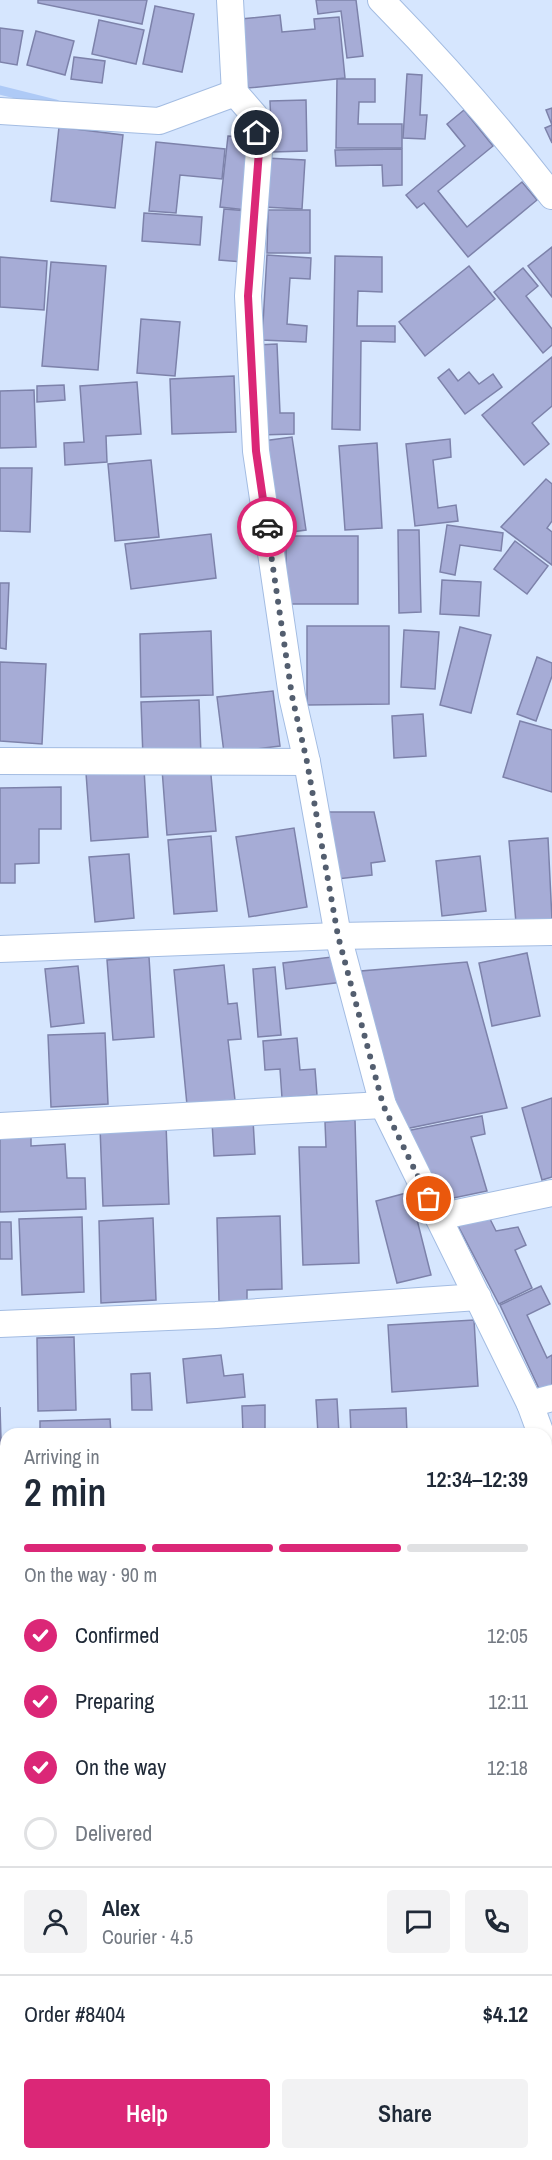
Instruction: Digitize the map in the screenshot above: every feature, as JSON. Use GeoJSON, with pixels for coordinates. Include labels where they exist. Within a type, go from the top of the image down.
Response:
{"type":"FeatureCollection","features":[{"type":"Feature","properties":{"kind":"street"},"geometry":{"type":"LineString","coordinates":[[230,0],[235,93],[255,116],[259,151],[248,296],[256,451],[292,696],[307,762],[338,936],[383,1105],[478,1297],[541,1401],[541,1428]]}},
{"type":"Feature","properties":{"kind":"street"},"geometry":{"type":"LineString","coordinates":[[381,0],[419,38],[506,136],[552,196]]}},
{"type":"Feature","properties":{"kind":"street"},"geometry":{"type":"LineString","coordinates":[[0,111],[159,121],[235,93]]}},
{"type":"Feature","properties":{"kind":"street"},"geometry":{"type":"LineString","coordinates":[[0,761],[307,762]]}},
{"type":"Feature","properties":{"kind":"street"},"geometry":{"type":"LineString","coordinates":[[0,949],[338,936],[552,932]]}},
{"type":"Feature","properties":{"kind":"street"},"geometry":{"type":"LineString","coordinates":[[0,1126],[383,1105]]}},
{"type":"Feature","properties":{"kind":"street"},"geometry":{"type":"LineString","coordinates":[[438,1217],[552,1193]]}},
{"type":"Feature","properties":{"kind":"street"},"geometry":{"type":"LineString","coordinates":[[0,1324],[216,1315],[478,1297]]}},
{"type":"Feature","properties":{"kind":"building"},"geometry":{"type":"Polygon","coordinates":[[[38,0],[147,0],[142,24],[38,3],[38,0]]]}},
{"type":"Feature","properties":{"kind":"building"},"geometry":{"type":"Polygon","coordinates":[[[316,0],[356,0],[363,56],[347,58],[341,11],[318,14],[316,0]]]}},
{"type":"Feature","properties":{"kind":"building"},"geometry":{"type":"Polygon","coordinates":[[[155,6],[194,14],[182,72],[143,64],[155,6]]]}},
{"type":"Feature","properties":{"kind":"building"},"geometry":{"type":"Polygon","coordinates":[[[280,15],[282,32],[315,29],[314,19],[339,17],[345,78],[248,88],[241,19],[280,15]]]}},
{"type":"Feature","properties":{"kind":"building"},"geometry":{"type":"Polygon","coordinates":[[[99,20],[144,30],[136,64],[92,54],[99,20]]]}},
{"type":"Feature","properties":{"kind":"building"},"geometry":{"type":"Polygon","coordinates":[[[0,28],[23,31],[17,65],[0,62],[0,28]]]}},
{"type":"Feature","properties":{"kind":"building"},"geometry":{"type":"Polygon","coordinates":[[[36,31],[74,41],[65,75],[27,65],[36,31]]]}},
{"type":"Feature","properties":{"kind":"building"},"geometry":{"type":"Polygon","coordinates":[[[74,57],[105,61],[102,83],[71,79],[74,57]]]}},
{"type":"Feature","properties":{"kind":"building"},"geometry":{"type":"Polygon","coordinates":[[[407,74],[422,75],[420,115],[427,115],[425,139],[403,138],[407,74]]]}},
{"type":"Feature","properties":{"kind":"building"},"geometry":{"type":"Polygon","coordinates":[[[337,79],[375,79],[375,102],[359,102],[358,124],[402,124],[402,148],[336,148],[337,79]]]}},
{"type":"Feature","properties":{"kind":"building"},"geometry":{"type":"Polygon","coordinates":[[[306,100],[307,151],[272,152],[270,101],[306,100]]]}},
{"type":"Feature","properties":{"kind":"building"},"geometry":{"type":"Polygon","coordinates":[[[552,108],[552,125],[546,110],[552,108]]]}},
{"type":"Feature","properties":{"kind":"building"},"geometry":{"type":"Polygon","coordinates":[[[464,110],[493,146],[438,191],[467,227],[522,182],[537,200],[468,257],[424,203],[417,208],[406,195],[465,146],[447,124],[464,110]]]}},
{"type":"Feature","properties":{"kind":"building"},"geometry":{"type":"Polygon","coordinates":[[[552,125],[552,143],[545,128],[552,125]]]}},
{"type":"Feature","properties":{"kind":"building"},"geometry":{"type":"Polygon","coordinates":[[[59,127],[123,135],[115,208],[51,201],[59,127]]]}},
{"type":"Feature","properties":{"kind":"building"},"geometry":{"type":"Polygon","coordinates":[[[228,136],[255,138],[247,210],[220,207],[228,136]]]}},
{"type":"Feature","properties":{"kind":"building"},"geometry":{"type":"Polygon","coordinates":[[[156,142],[225,149],[222,179],[180,175],[176,213],[149,211],[156,142]]]}},
{"type":"Feature","properties":{"kind":"building"},"geometry":{"type":"Polygon","coordinates":[[[402,149],[402,185],[383,186],[382,165],[336,166],[335,150],[402,149]]]}},
{"type":"Feature","properties":{"kind":"building"},"geometry":{"type":"Polygon","coordinates":[[[266,158],[305,160],[302,209],[263,207],[266,158]]]}},
{"type":"Feature","properties":{"kind":"building"},"geometry":{"type":"Polygon","coordinates":[[[224,209],[248,211],[243,262],[219,260],[224,209]]]}},
{"type":"Feature","properties":{"kind":"building"},"geometry":{"type":"Polygon","coordinates":[[[268,210],[310,210],[310,253],[267,253],[268,210]]]}},
{"type":"Feature","properties":{"kind":"building"},"geometry":{"type":"Polygon","coordinates":[[[144,213],[202,217],[200,245],[142,241],[144,213]]]}},
{"type":"Feature","properties":{"kind":"building"},"geometry":{"type":"Polygon","coordinates":[[[552,247],[552,297],[528,266],[552,247]]]}},
{"type":"Feature","properties":{"kind":"building"},"geometry":{"type":"Polygon","coordinates":[[[267,255],[311,258],[310,279],[290,278],[287,324],[307,326],[306,342],[262,340],[267,255]]]}},
{"type":"Feature","properties":{"kind":"building"},"geometry":{"type":"Polygon","coordinates":[[[335,256],[382,257],[382,292],[358,291],[357,326],[395,326],[395,342],[361,341],[360,430],[332,429],[335,256]]]}},
{"type":"Feature","properties":{"kind":"building"},"geometry":{"type":"Polygon","coordinates":[[[0,257],[47,261],[44,310],[0,307],[0,257]]]}},
{"type":"Feature","properties":{"kind":"building"},"geometry":{"type":"Polygon","coordinates":[[[51,262],[106,266],[98,370],[42,366],[51,262]]]}},
{"type":"Feature","properties":{"kind":"building"},"geometry":{"type":"Polygon","coordinates":[[[469,266],[495,299],[425,356],[399,322],[469,266]]]}},
{"type":"Feature","properties":{"kind":"building"},"geometry":{"type":"Polygon","coordinates":[[[523,268],[538,286],[526,296],[552,329],[552,345],[543,353],[494,292],[523,268]]]}},
{"type":"Feature","properties":{"kind":"building"},"geometry":{"type":"Polygon","coordinates":[[[141,319],[180,322],[175,376],[137,373],[141,319]]]}},
{"type":"Feature","properties":{"kind":"building"},"geometry":{"type":"Polygon","coordinates":[[[277,344],[280,413],[294,413],[294,434],[259,435],[255,345],[277,344]]]}},
{"type":"Feature","properties":{"kind":"building"},"geometry":{"type":"Polygon","coordinates":[[[552,357],[552,406],[532,423],[549,444],[524,465],[482,415],[552,357]]]}},
{"type":"Feature","properties":{"kind":"building"},"geometry":{"type":"Polygon","coordinates":[[[449,369],[458,381],[469,372],[479,384],[493,374],[502,387],[465,414],[438,378],[449,369]]]}},
{"type":"Feature","properties":{"kind":"building"},"geometry":{"type":"Polygon","coordinates":[[[234,376],[236,432],[172,434],[170,379],[234,376]]]}},
{"type":"Feature","properties":{"kind":"building"},"geometry":{"type":"Polygon","coordinates":[[[137,382],[141,434],[106,436],[107,462],[65,465],[64,443],[84,442],[80,386],[137,382]]]}},
{"type":"Feature","properties":{"kind":"building"},"geometry":{"type":"Polygon","coordinates":[[[64,385],[65,400],[37,402],[37,386],[64,385]]]}},
{"type":"Feature","properties":{"kind":"building"},"geometry":{"type":"Polygon","coordinates":[[[34,390],[36,447],[0,448],[0,391],[34,390]]]}},
{"type":"Feature","properties":{"kind":"building"},"geometry":{"type":"Polygon","coordinates":[[[292,437],[306,530],[277,534],[263,441],[292,437]]]}},
{"type":"Feature","properties":{"kind":"building"},"geometry":{"type":"Polygon","coordinates":[[[450,439],[451,457],[433,460],[438,508],[456,505],[458,521],[415,526],[406,444],[450,439]]]}},
{"type":"Feature","properties":{"kind":"building"},"geometry":{"type":"Polygon","coordinates":[[[377,443],[382,528],[345,530],[339,446],[377,443]]]}},
{"type":"Feature","properties":{"kind":"building"},"geometry":{"type":"Polygon","coordinates":[[[151,460],[159,537],[115,541],[108,464],[151,460]]]}},
{"type":"Feature","properties":{"kind":"building"},"geometry":{"type":"Polygon","coordinates":[[[0,468],[32,468],[30,532],[0,531],[0,468]]]}},
{"type":"Feature","properties":{"kind":"building"},"geometry":{"type":"Polygon","coordinates":[[[546,479],[552,484],[552,521],[547,528],[552,532],[552,565],[501,527],[546,479]]]}},
{"type":"Feature","properties":{"kind":"building"},"geometry":{"type":"Polygon","coordinates":[[[447,525],[503,533],[501,551],[460,545],[455,575],[440,572],[447,525]]]}},
{"type":"Feature","properties":{"kind":"building"},"geometry":{"type":"Polygon","coordinates":[[[398,530],[419,530],[421,612],[399,613],[398,530]]]}},
{"type":"Feature","properties":{"kind":"building"},"geometry":{"type":"Polygon","coordinates":[[[211,534],[216,578],[131,589],[125,544],[211,534]]]}},
{"type":"Feature","properties":{"kind":"building"},"geometry":{"type":"Polygon","coordinates":[[[286,536],[358,536],[358,604],[286,604],[286,536]]]}},
{"type":"Feature","properties":{"kind":"building"},"geometry":{"type":"Polygon","coordinates":[[[515,541],[548,566],[527,594],[494,569],[515,541]]]}},
{"type":"Feature","properties":{"kind":"building"},"geometry":{"type":"Polygon","coordinates":[[[442,580],[481,582],[479,616],[440,614],[442,580]]]}},
{"type":"Feature","properties":{"kind":"building"},"geometry":{"type":"Polygon","coordinates":[[[0,583],[9,583],[6,649],[0,648],[0,583]]]}},
{"type":"Feature","properties":{"kind":"building"},"geometry":{"type":"Polygon","coordinates":[[[307,626],[389,626],[389,704],[307,705],[307,626]]]}},
{"type":"Feature","properties":{"kind":"building"},"geometry":{"type":"Polygon","coordinates":[[[460,627],[491,635],[471,713],[440,705],[460,627]]]}},
{"type":"Feature","properties":{"kind":"building"},"geometry":{"type":"Polygon","coordinates":[[[404,630],[439,632],[435,689],[401,687],[404,630]]]}},
{"type":"Feature","properties":{"kind":"building"},"geometry":{"type":"Polygon","coordinates":[[[211,631],[213,695],[141,697],[140,634],[211,631]]]}},
{"type":"Feature","properties":{"kind":"building"},"geometry":{"type":"Polygon","coordinates":[[[537,657],[552,663],[552,676],[536,721],[517,714],[537,657]]]}},
{"type":"Feature","properties":{"kind":"building"},"geometry":{"type":"Polygon","coordinates":[[[0,662],[46,664],[42,744],[0,741],[0,662]]]}},
{"type":"Feature","properties":{"kind":"building"},"geometry":{"type":"Polygon","coordinates":[[[273,691],[280,746],[224,753],[217,697],[273,691]]]}},
{"type":"Feature","properties":{"kind":"building"},"geometry":{"type":"Polygon","coordinates":[[[199,700],[201,756],[143,758],[141,702],[199,700]]]}},
{"type":"Feature","properties":{"kind":"building"},"geometry":{"type":"Polygon","coordinates":[[[423,714],[426,756],[394,758],[392,716],[423,714]]]}},
{"type":"Feature","properties":{"kind":"building"},"geometry":{"type":"Polygon","coordinates":[[[520,721],[552,730],[552,792],[503,777],[520,721]]]}},
{"type":"Feature","properties":{"kind":"building"},"geometry":{"type":"Polygon","coordinates":[[[210,764],[216,831],[167,835],[162,769],[210,764]]]}},
{"type":"Feature","properties":{"kind":"building"},"geometry":{"type":"Polygon","coordinates":[[[144,769],[148,837],[91,841],[86,773],[144,769]]]}},
{"type":"Feature","properties":{"kind":"building"},"geometry":{"type":"Polygon","coordinates":[[[61,787],[61,829],[39,829],[39,863],[15,864],[15,883],[0,883],[0,788],[61,787]]]}},
{"type":"Feature","properties":{"kind":"building"},"geometry":{"type":"Polygon","coordinates":[[[322,812],[374,812],[385,861],[371,863],[372,875],[337,879],[322,812]]]}},
{"type":"Feature","properties":{"kind":"building"},"geometry":{"type":"Polygon","coordinates":[[[294,828],[307,907],[249,917],[236,837],[294,828]]]}},
{"type":"Feature","properties":{"kind":"building"},"geometry":{"type":"Polygon","coordinates":[[[211,836],[217,911],[174,914],[168,840],[211,836]]]}},
{"type":"Feature","properties":{"kind":"building"},"geometry":{"type":"Polygon","coordinates":[[[548,838],[552,920],[516,923],[509,841],[548,838]]]}},
{"type":"Feature","properties":{"kind":"building"},"geometry":{"type":"Polygon","coordinates":[[[129,854],[134,918],[95,922],[89,857],[129,854]]]}},
{"type":"Feature","properties":{"kind":"building"},"geometry":{"type":"Polygon","coordinates":[[[480,856],[486,911],[442,916],[436,861],[480,856]]]}},
{"type":"Feature","properties":{"kind":"building"},"geometry":{"type":"Polygon","coordinates":[[[527,953],[540,1016],[492,1026],[479,963],[527,953]]]}},
{"type":"Feature","properties":{"kind":"building"},"geometry":{"type":"Polygon","coordinates":[[[340,956],[343,982],[286,989],[283,963],[340,956]]]}},
{"type":"Feature","properties":{"kind":"building"},"geometry":{"type":"Polygon","coordinates":[[[149,957],[154,1037],[113,1040],[107,960],[149,957]]]}},
{"type":"Feature","properties":{"kind":"building"},"geometry":{"type":"Polygon","coordinates":[[[467,962],[507,1108],[400,1130],[361,971],[467,962]]]}},
{"type":"Feature","properties":{"kind":"building"},"geometry":{"type":"Polygon","coordinates":[[[224,965],[228,1004],[237,1003],[241,1039],[228,1040],[235,1100],[187,1105],[174,970],[224,965]]]}},
{"type":"Feature","properties":{"kind":"building"},"geometry":{"type":"Polygon","coordinates":[[[78,966],[84,1023],[51,1027],[45,969],[78,966]]]}},
{"type":"Feature","properties":{"kind":"building"},"geometry":{"type":"Polygon","coordinates":[[[275,967],[281,1035],[258,1037],[253,969],[275,967]]]}},
{"type":"Feature","properties":{"kind":"building"},"geometry":{"type":"Polygon","coordinates":[[[105,1033],[108,1104],[51,1107],[48,1035],[105,1033]]]}},
{"type":"Feature","properties":{"kind":"building"},"geometry":{"type":"Polygon","coordinates":[[[297,1038],[300,1070],[315,1069],[317,1095],[282,1098],[280,1069],[265,1070],[263,1041],[297,1038]]]}},
{"type":"Feature","properties":{"kind":"building"},"geometry":{"type":"Polygon","coordinates":[[[552,1098],[552,1177],[542,1180],[522,1108],[552,1098]]]}},
{"type":"Feature","properties":{"kind":"building"},"geometry":{"type":"Polygon","coordinates":[[[482,1116],[485,1134],[471,1137],[487,1191],[444,1200],[406,1131],[482,1116]]]}},
{"type":"Feature","properties":{"kind":"building"},"geometry":{"type":"Polygon","coordinates":[[[253,1120],[255,1154],[214,1156],[212,1122],[253,1120]]]}},
{"type":"Feature","properties":{"kind":"building"},"geometry":{"type":"Polygon","coordinates":[[[355,1120],[359,1263],[303,1265],[299,1147],[326,1147],[325,1122],[355,1120]]]}},
{"type":"Feature","properties":{"kind":"building"},"geometry":{"type":"Polygon","coordinates":[[[166,1124],[169,1204],[103,1206],[100,1127],[166,1124]]]}},
{"type":"Feature","properties":{"kind":"building"},"geometry":{"type":"Polygon","coordinates":[[[31,1130],[31,1146],[65,1144],[67,1178],[85,1178],[86,1209],[0,1212],[0,1131],[31,1130]]]}},
{"type":"Feature","properties":{"kind":"building"},"geometry":{"type":"Polygon","coordinates":[[[410,1192],[431,1275],[397,1283],[376,1201],[410,1192]]]}},
{"type":"Feature","properties":{"kind":"building"},"geometry":{"type":"Polygon","coordinates":[[[487,1213],[496,1231],[518,1227],[526,1245],[515,1250],[532,1288],[499,1304],[455,1220],[487,1213]]]}},
{"type":"Feature","properties":{"kind":"building"},"geometry":{"type":"Polygon","coordinates":[[[280,1216],[282,1289],[247,1290],[247,1301],[219,1301],[217,1218],[280,1216]]]}},
{"type":"Feature","properties":{"kind":"building"},"geometry":{"type":"Polygon","coordinates":[[[82,1217],[84,1292],[22,1295],[19,1219],[82,1217]]]}},
{"type":"Feature","properties":{"kind":"building"},"geometry":{"type":"Polygon","coordinates":[[[153,1218],[156,1300],[101,1303],[99,1221],[153,1218]]]}},
{"type":"Feature","properties":{"kind":"building"},"geometry":{"type":"Polygon","coordinates":[[[0,1222],[11,1222],[12,1259],[0,1259],[0,1222]]]}},
{"type":"Feature","properties":{"kind":"building"},"geometry":{"type":"Polygon","coordinates":[[[541,1286],[550,1304],[527,1315],[547,1358],[552,1355],[552,1388],[541,1393],[500,1305],[541,1286]]]}},
{"type":"Feature","properties":{"kind":"building"},"geometry":{"type":"Polygon","coordinates":[[[474,1320],[478,1386],[392,1392],[388,1325],[474,1320]]]}},
{"type":"Feature","properties":{"kind":"building"},"geometry":{"type":"Polygon","coordinates":[[[74,1337],[76,1410],[38,1411],[37,1338],[74,1337]]]}},
{"type":"Feature","properties":{"kind":"building"},"geometry":{"type":"Polygon","coordinates":[[[221,1355],[224,1376],[243,1374],[245,1397],[187,1403],[183,1359],[221,1355]]]}},
{"type":"Feature","properties":{"kind":"building"},"geometry":{"type":"Polygon","coordinates":[[[150,1373],[152,1410],[132,1410],[131,1374],[150,1373]]]}},
{"type":"Feature","properties":{"kind":"building"},"geometry":{"type":"Polygon","coordinates":[[[337,1399],[339,1428],[318,1428],[316,1400],[337,1399]]]}},
{"type":"Feature","properties":{"kind":"building"},"geometry":{"type":"Polygon","coordinates":[[[265,1405],[265,1428],[243,1428],[242,1406],[265,1405]]]}},
{"type":"Feature","properties":{"kind":"building"},"geometry":{"type":"Polygon","coordinates":[[[406,1408],[407,1428],[351,1428],[350,1410],[406,1408]]]}},
{"type":"Feature","properties":{"kind":"building"},"geometry":{"type":"Polygon","coordinates":[[[110,1419],[111,1428],[40,1428],[40,1421],[110,1419]]]}},
{"type":"Feature","properties":{"kind":"waterway"},"geometry":{"type":"LineString","coordinates":[[0,90],[56,104]]}},
{"type":"Feature","properties":{"kind":"way so far"},"geometry":{"type":"LineString","coordinates":[[267,527],[292,696],[307,762],[338,936],[383,1105],[429,1199]]}},
{"type":"Feature","properties":{"kind":"route"},"geometry":{"type":"LineString","coordinates":[[257,133],[259,151],[248,296],[256,451],[267,527]]}}]}
